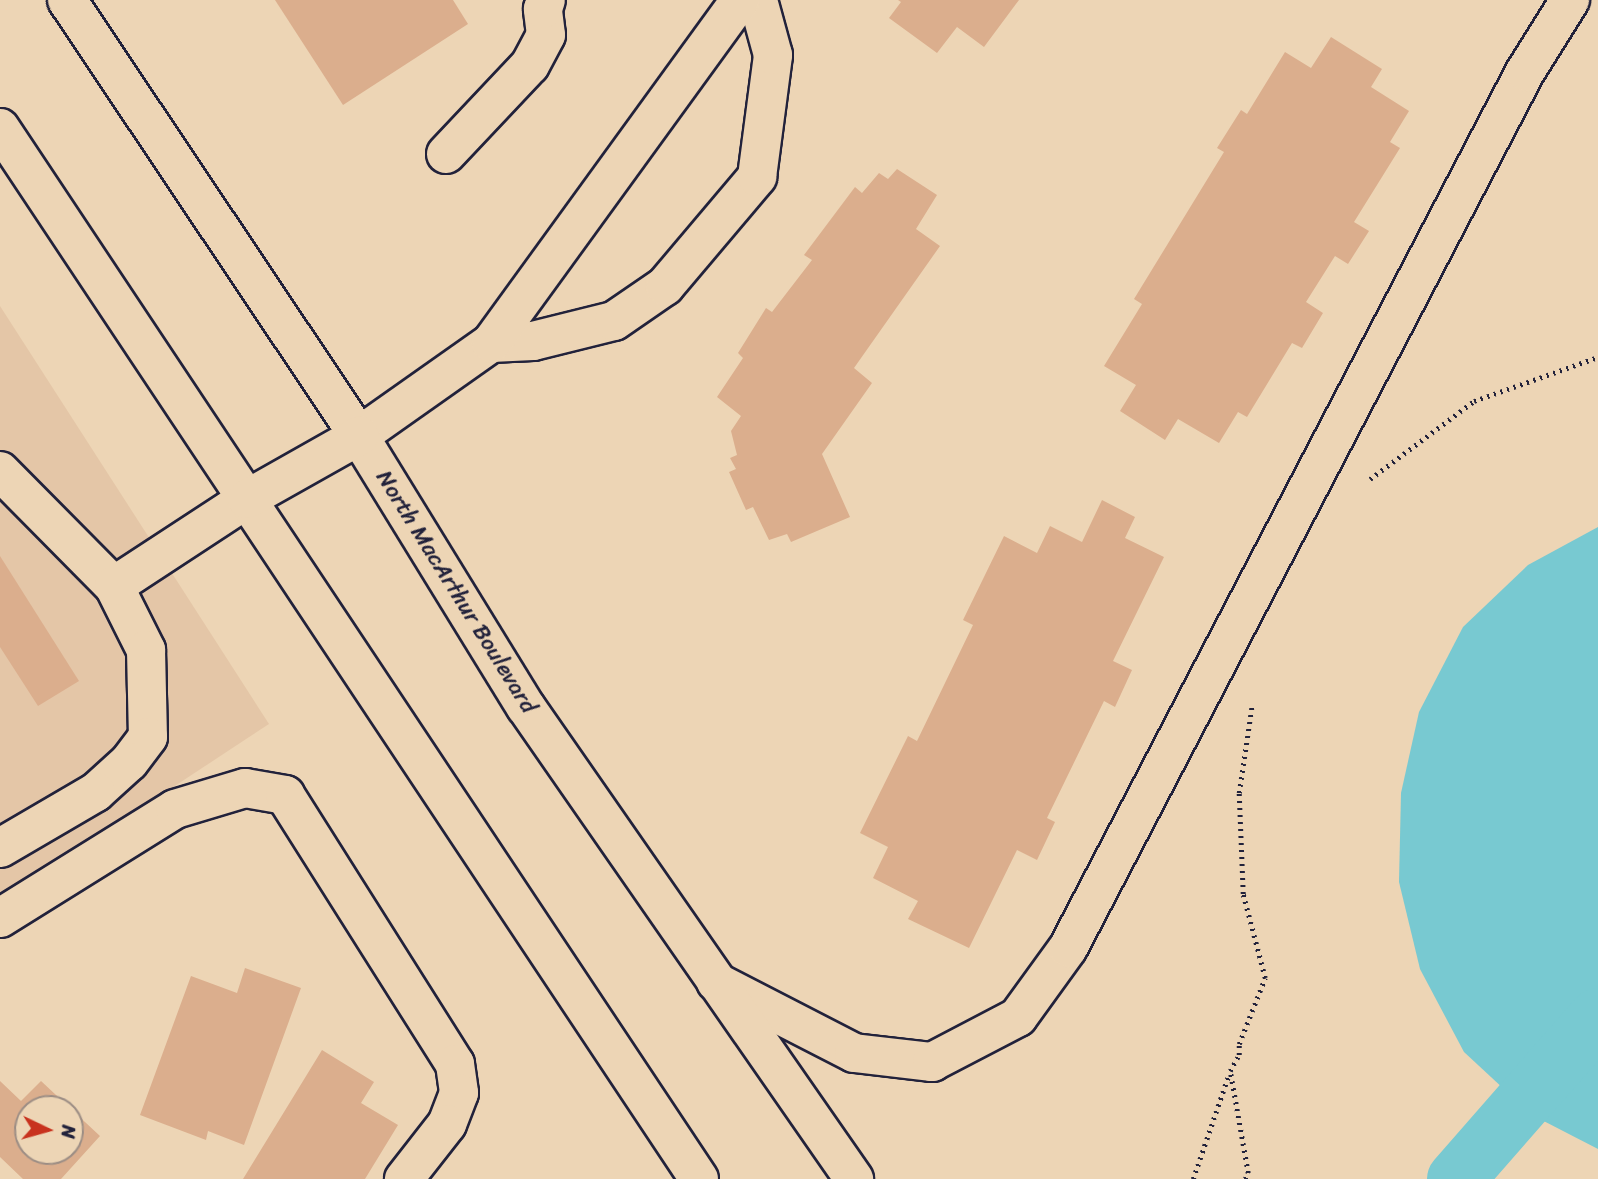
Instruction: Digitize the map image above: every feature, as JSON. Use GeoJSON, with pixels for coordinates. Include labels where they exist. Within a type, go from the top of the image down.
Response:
{"type":"FeatureCollection","features":[{"type":"Feature","properties":{"kind":"main road","name":"North MacArthur Boulevard"},"geometry":{"type":"LineString","coordinates":[[67,0],[359,436],[526,707],[854,1179]]}},
{"type":"Feature","properties":{"kind":"main road"},"geometry":{"type":"LineString","coordinates":[[446,154],[530,65],[546,35],[543,9],[546,0]]}},
{"type":"Feature","properties":{"kind":"main road"},"geometry":{"type":"LineString","coordinates":[[114,586],[247,499],[359,436],[491,343],[740,0]]}},
{"type":"Feature","properties":{"kind":"main road"},"geometry":{"type":"LineString","coordinates":[[491,343],[533,341],[614,321],[665,286],[757,177],[773,55],[758,0]]}},
{"type":"Feature","properties":{"kind":"main road"},"geometry":{"type":"LineString","coordinates":[[716,982],[854,1053],[932,1062],[1018,1017],[1068,948],[1525,72],[1570,0]]}},
{"type":"Feature","properties":{"kind":"main road"},"geometry":{"type":"LineString","coordinates":[[0,128],[699,1179]]}},
{"type":"Feature","properties":{"kind":"main road"},"geometry":{"type":"LineString","coordinates":[[0,471],[114,586],[146,650],[148,737],[129,762],[96,792],[0,848]]}},
{"type":"Feature","properties":{"kind":"main road"},"geometry":{"type":"LineString","coordinates":[[0,918],[175,809],[245,788],[285,795],[455,1064],[459,1093],[447,1124],[404,1179]]}},
{"type":"Feature","properties":{"kind":"path"},"geometry":{"type":"LineString","coordinates":[[1363,484],[1474,401],[1598,357]]}},
{"type":"Feature","properties":{"kind":"path"},"geometry":{"type":"LineString","coordinates":[[1192,1179],[1265,978],[1243,894],[1239,793],[1253,702]]}},
{"type":"Feature","properties":{"kind":"path"},"geometry":{"type":"LineString","coordinates":[[1230,1071],[1248,1173],[1245,1179]]}},
{"type":"Feature","properties":{"kind":"shaded area"},"geometry":{"type":"Polygon","coordinates":[[[0,306],[269,724],[0,901],[0,306]]]}},
{"type":"Feature","properties":{"kind":"water"},"geometry":{"type":"Polygon","coordinates":[[[1598,527],[1598,1149],[1532,1115],[1464,1052],[1420,969],[1399,882],[1401,793],[1419,712],[1463,627],[1528,565],[1598,527]]]}},
{"type":"Feature","properties":{"kind":"building"},"geometry":{"type":"Polygon","coordinates":[[[275,0],[453,0],[468,24],[343,105],[275,0]]]}},
{"type":"Feature","properties":{"kind":"building"},"geometry":{"type":"Polygon","coordinates":[[[898,0],[1019,0],[984,47],[957,27],[937,53],[889,18],[901,2],[898,0]]]}},
{"type":"Feature","properties":{"kind":"building"},"geometry":{"type":"Polygon","coordinates":[[[1331,37],[1382,69],[1371,87],[1409,111],[1390,142],[1400,148],[1354,222],[1369,231],[1348,264],[1335,256],[1306,302],[1323,313],[1302,348],[1292,343],[1247,417],[1238,412],[1219,443],[1178,419],[1165,440],[1120,411],[1136,385],[1104,366],[1142,304],[1134,299],[1224,152],[1217,148],[1241,110],[1247,114],[1285,52],[1311,68],[1331,37]]]}},
{"type":"Feature","properties":{"kind":"building"},"geometry":{"type":"Polygon","coordinates":[[[897,169],[937,195],[916,229],[940,246],[854,368],[872,383],[822,454],[850,517],[791,542],[787,534],[769,540],[753,507],[746,510],[729,472],[736,469],[730,458],[737,455],[731,431],[741,416],[717,397],[743,358],[738,353],[766,308],[772,312],[812,260],[804,255],[855,187],[862,193],[879,173],[888,179],[897,169]]]}},
{"type":"Feature","properties":{"kind":"building"},"geometry":{"type":"Polygon","coordinates":[[[1102,500],[1135,517],[1125,538],[1164,557],[1113,661],[1132,670],[1115,707],[1104,701],[1047,818],[1055,822],[1037,860],[1017,850],[969,948],[908,919],[918,901],[873,878],[888,847],[860,833],[908,736],[917,741],[973,625],[963,620],[1004,536],[1037,553],[1050,526],[1082,542],[1102,500]]]}},
{"type":"Feature","properties":{"kind":"building"},"geometry":{"type":"Polygon","coordinates":[[[0,556],[79,681],[38,706],[0,647],[0,556]]]}},
{"type":"Feature","properties":{"kind":"building"},"geometry":{"type":"Polygon","coordinates":[[[245,968],[301,988],[244,1145],[208,1131],[206,1140],[140,1115],[191,976],[237,993],[245,968]]]}},
{"type":"Feature","properties":{"kind":"building"},"geometry":{"type":"Polygon","coordinates":[[[322,1050],[374,1082],[361,1103],[398,1125],[365,1179],[243,1179],[322,1050]]]}},
{"type":"Feature","properties":{"kind":"building"},"geometry":{"type":"Polygon","coordinates":[[[0,1081],[15,1095],[14,1165],[74,1165],[61,1179],[23,1179],[0,1157],[0,1081]]]}},
{"type":"Feature","properties":{"kind":"building"},"geometry":{"type":"Polygon","coordinates":[[[41,1081],[56,1095],[27,1095],[41,1081]]]}},
{"type":"Feature","properties":{"kind":"building"},"geometry":{"type":"Polygon","coordinates":[[[84,1121],[100,1136],[84,1154],[84,1121]]]}},
{"type":"Feature","properties":{"kind":"waterway"},"geometry":{"type":"LineString","coordinates":[[1456,1179],[1598,1017]]}}]}
